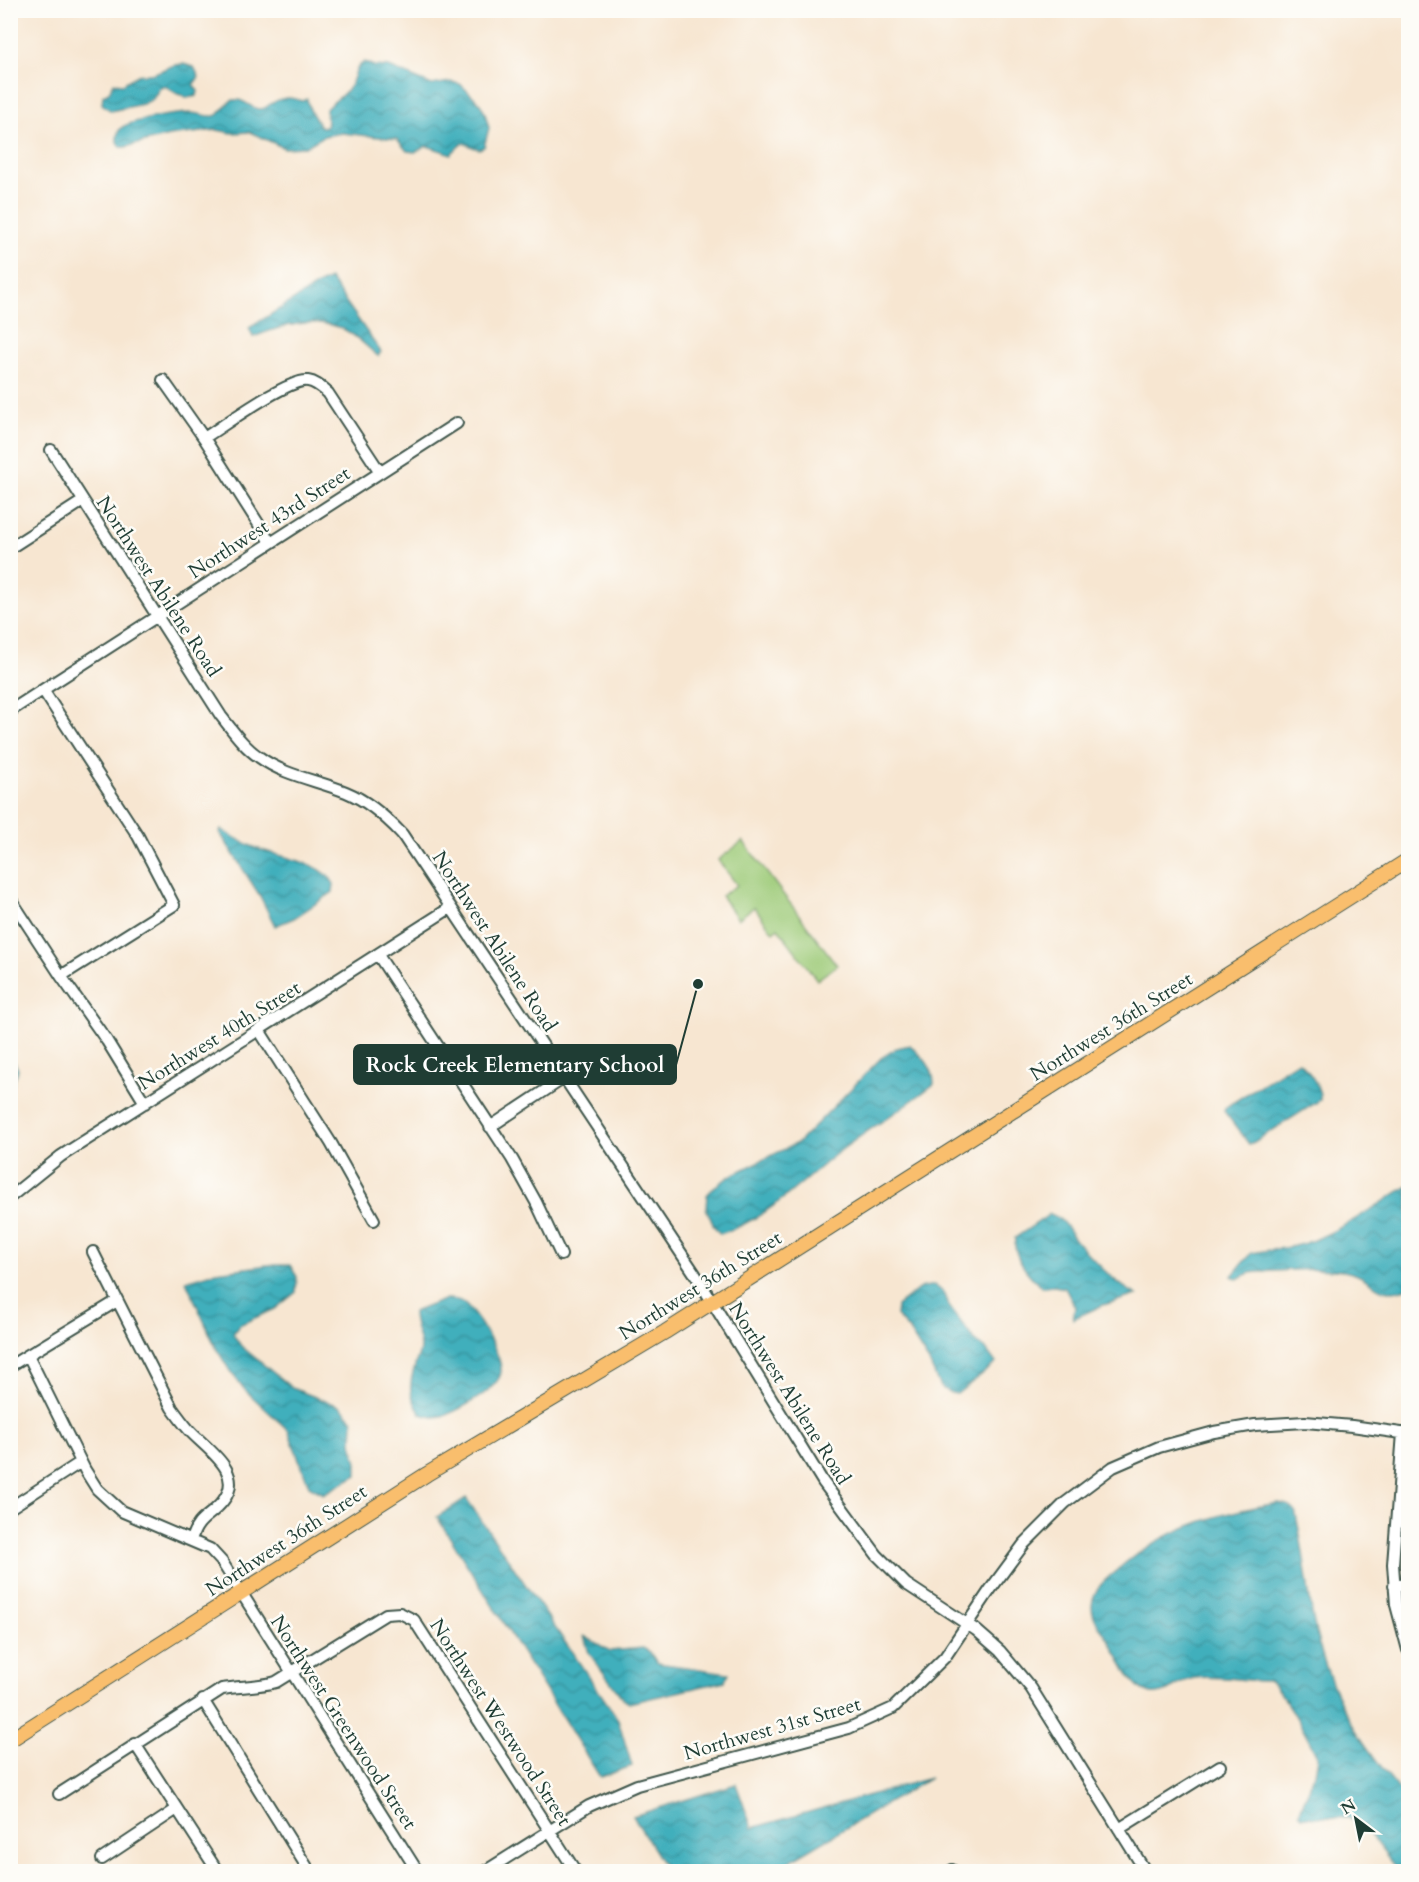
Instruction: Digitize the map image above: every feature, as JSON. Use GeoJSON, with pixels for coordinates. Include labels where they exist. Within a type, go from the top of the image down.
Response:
{"type":"FeatureCollection","features":[{"type":"Feature","properties":{"kind":"main road","name":"Northwest 36th Street"},"geometry":{"type":"LineString","coordinates":[[11,1739],[427,1474],[622,1358],[1408,860]]}},
{"type":"Feature","properties":{"kind":"street"},"geometry":{"type":"LineString","coordinates":[[163,380],[204,438],[270,542]]}},
{"type":"Feature","properties":{"kind":"street"},"geometry":{"type":"LineString","coordinates":[[204,438],[288,385],[306,380],[317,384],[328,393],[380,472]]}},
{"type":"Feature","properties":{"kind":"street","name":"Northwest 43rd Street"},"geometry":{"type":"LineString","coordinates":[[10,711],[457,423]]}},
{"type":"Feature","properties":{"kind":"street","name":"Northwest Abilene Road"},"geometry":{"type":"LineString","coordinates":[[51,450],[221,716],[243,743],[259,757],[278,768],[347,793],[386,817],[402,834],[711,1301],[823,1482],[877,1556],[906,1584],[967,1624],[1000,1651],[1031,1688],[1146,1872]]}},
{"type":"Feature","properties":{"kind":"street"},"geometry":{"type":"LineString","coordinates":[[10,548],[83,501]]}},
{"type":"Feature","properties":{"kind":"street"},"geometry":{"type":"LineString","coordinates":[[43,690],[138,836],[174,905],[60,976]]}},
{"type":"Feature","properties":{"kind":"street"},"geometry":{"type":"LineString","coordinates":[[10,898],[60,976],[107,1041],[145,1103]]}},
{"type":"Feature","properties":{"kind":"street","name":"Northwest 40th Street"},"geometry":{"type":"LineString","coordinates":[[10,1197],[61,1156],[450,908]]}},
{"type":"Feature","properties":{"kind":"street"},"geometry":{"type":"LineString","coordinates":[[378,955],[512,1159],[536,1202],[561,1255]]}},
{"type":"Feature","properties":{"kind":"street"},"geometry":{"type":"LineString","coordinates":[[259,1030],[331,1143],[374,1220]]}},
{"type":"Feature","properties":{"kind":"street"},"geometry":{"type":"LineString","coordinates":[[490,1127],[564,1078]]}},
{"type":"Feature","properties":{"kind":"street"},"geometry":{"type":"LineString","coordinates":[[93,1252],[172,1408],[188,1430],[213,1451],[228,1474],[230,1482],[222,1501],[194,1529],[191,1540]]}},
{"type":"Feature","properties":{"kind":"street"},"geometry":{"type":"LineString","coordinates":[[10,1366],[117,1301]]}},
{"type":"Feature","properties":{"kind":"street","name":"Northwest Greenwood Street"},"geometry":{"type":"LineString","coordinates":[[28,1355],[81,1462],[97,1489],[122,1511],[210,1549],[222,1562],[418,1872]]}},
{"type":"Feature","properties":{"kind":"street","name":"Northwest 31st Street"},"geometry":{"type":"LineString","coordinates":[[484,1872],[589,1806],[637,1785],[849,1728],[893,1708],[945,1657],[1024,1544],[1065,1503],[1113,1467],[1159,1447],[1214,1432],[1255,1425],[1305,1422],[1406,1434]]}},
{"type":"Feature","properties":{"kind":"street"},"geometry":{"type":"LineString","coordinates":[[1406,1434],[1393,1564],[1396,1605],[1408,1650]]}},
{"type":"Feature","properties":{"kind":"street"},"geometry":{"type":"LineString","coordinates":[[10,1508],[81,1462]]}},
{"type":"Feature","properties":{"kind":"street"},"geometry":{"type":"LineString","coordinates":[[1394,1585],[1408,1585]]}},
{"type":"Feature","properties":{"kind":"street","name":"Northwest Westwood Street"},"geometry":{"type":"LineString","coordinates":[[59,1794],[222,1689],[261,1686],[276,1682],[387,1614],[400,1613],[414,1620],[576,1872]]}},
{"type":"Feature","properties":{"kind":"street"},"geometry":{"type":"LineString","coordinates":[[203,1700],[310,1872]]}},
{"type":"Feature","properties":{"kind":"street"},"geometry":{"type":"LineString","coordinates":[[135,1744],[218,1872]]}},
{"type":"Feature","properties":{"kind":"street"},"geometry":{"type":"LineString","coordinates":[[1119,1829],[1220,1766]]}},
{"type":"Feature","properties":{"kind":"street"},"geometry":{"type":"LineString","coordinates":[[102,1859],[177,1809]]}},
{"type":"Feature","properties":{"kind":"green space"},"geometry":{"type":"Polygon","coordinates":[[[743,841],[837,965],[817,980],[778,928],[773,932],[754,907],[738,919],[721,896],[737,885],[718,860],[743,841]]]}},
{"type":"Feature","properties":{"kind":"water"},"geometry":{"type":"Polygon","coordinates":[[[365,62],[374,66],[389,67],[432,85],[450,82],[460,84],[479,102],[485,113],[489,128],[484,147],[479,149],[464,143],[451,154],[427,146],[415,152],[407,151],[397,139],[342,133],[324,136],[305,147],[284,148],[250,132],[232,133],[217,130],[169,136],[125,147],[121,147],[117,142],[120,129],[133,123],[185,113],[214,116],[235,100],[260,109],[281,99],[293,98],[302,101],[307,99],[310,110],[319,125],[327,126],[326,109],[348,90],[357,69],[365,62]]]}},
{"type":"Feature","properties":{"kind":"water"},"geometry":{"type":"Polygon","coordinates":[[[183,64],[194,67],[199,77],[193,85],[198,91],[197,96],[187,98],[167,87],[160,87],[153,99],[143,104],[111,111],[102,104],[103,95],[109,92],[114,83],[123,84],[140,74],[153,73],[183,64]]]}},
{"type":"Feature","properties":{"kind":"water"},"geometry":{"type":"Polygon","coordinates":[[[330,279],[381,352],[378,356],[345,330],[322,323],[287,326],[253,337],[249,328],[330,279]]]}},
{"type":"Feature","properties":{"kind":"water"},"geometry":{"type":"Polygon","coordinates":[[[221,829],[254,847],[321,870],[334,884],[333,892],[294,918],[275,926],[260,896],[220,833],[221,829]]]}},
{"type":"Feature","properties":{"kind":"water"},"geometry":{"type":"Polygon","coordinates":[[[910,1045],[930,1067],[934,1084],[836,1154],[767,1210],[737,1228],[720,1234],[706,1208],[707,1195],[714,1187],[732,1175],[799,1142],[881,1058],[897,1048],[910,1045]]]}},
{"type":"Feature","properties":{"kind":"water"},"geometry":{"type":"Polygon","coordinates":[[[11,1056],[18,1069],[10,1090],[11,1056]]]}},
{"type":"Feature","properties":{"kind":"water"},"geometry":{"type":"Polygon","coordinates":[[[1298,1061],[1316,1084],[1320,1100],[1249,1144],[1224,1111],[1226,1107],[1298,1061]]]}},
{"type":"Feature","properties":{"kind":"water"},"geometry":{"type":"Polygon","coordinates":[[[1408,1186],[1408,1287],[1390,1291],[1383,1290],[1360,1276],[1330,1270],[1257,1272],[1249,1273],[1238,1279],[1232,1276],[1251,1253],[1296,1246],[1324,1236],[1408,1186]]]}},
{"type":"Feature","properties":{"kind":"water"},"geometry":{"type":"Polygon","coordinates":[[[1050,1214],[1063,1223],[1079,1244],[1106,1272],[1137,1295],[1103,1305],[1073,1319],[1075,1307],[1065,1288],[1042,1287],[1027,1271],[1016,1252],[1015,1238],[1050,1214]]]}},
{"type":"Feature","properties":{"kind":"water"},"geometry":{"type":"Polygon","coordinates":[[[268,1265],[290,1265],[297,1277],[296,1292],[275,1309],[239,1325],[233,1334],[241,1346],[292,1388],[341,1407],[353,1420],[352,1443],[357,1463],[357,1475],[323,1494],[309,1486],[288,1430],[245,1390],[230,1371],[216,1348],[186,1281],[216,1272],[268,1265]]]}},
{"type":"Feature","properties":{"kind":"water"},"geometry":{"type":"Polygon","coordinates":[[[934,1285],[943,1292],[948,1305],[975,1341],[985,1348],[996,1363],[957,1394],[940,1387],[930,1364],[908,1329],[896,1316],[897,1306],[920,1288],[934,1285]]]}},
{"type":"Feature","properties":{"kind":"water"},"geometry":{"type":"Polygon","coordinates":[[[446,1299],[460,1301],[481,1324],[499,1359],[501,1369],[496,1382],[481,1396],[442,1416],[433,1417],[421,1414],[411,1391],[411,1380],[420,1348],[413,1312],[446,1299]]]}},
{"type":"Feature","properties":{"kind":"water"},"geometry":{"type":"Polygon","coordinates":[[[466,1498],[618,1719],[632,1766],[600,1777],[437,1517],[466,1498]]]}},
{"type":"Feature","properties":{"kind":"water"},"geometry":{"type":"Polygon","coordinates":[[[1279,1503],[1288,1505],[1295,1511],[1316,1633],[1323,1659],[1341,1703],[1363,1742],[1408,1800],[1408,1871],[1398,1871],[1360,1822],[1349,1818],[1302,1816],[1299,1813],[1315,1773],[1318,1758],[1289,1705],[1275,1686],[1268,1681],[1211,1677],[1189,1679],[1166,1691],[1148,1693],[1137,1685],[1126,1671],[1094,1616],[1093,1600],[1100,1585],[1153,1544],[1193,1524],[1214,1517],[1279,1503]]]}},
{"type":"Feature","properties":{"kind":"water"},"geometry":{"type":"Polygon","coordinates":[[[584,1636],[610,1651],[643,1648],[650,1652],[657,1663],[729,1673],[725,1681],[629,1703],[623,1699],[589,1653],[584,1636]]]}},
{"type":"Feature","properties":{"kind":"water"},"geometry":{"type":"Polygon","coordinates":[[[930,1778],[773,1871],[667,1871],[633,1816],[736,1784],[752,1828],[930,1778]]]}},
{"type":"Feature","properties":{"kind":"place","name":"Rock Creek Elementary School"},"geometry":{"type":"Point","coordinates":[698,984]}}]}
